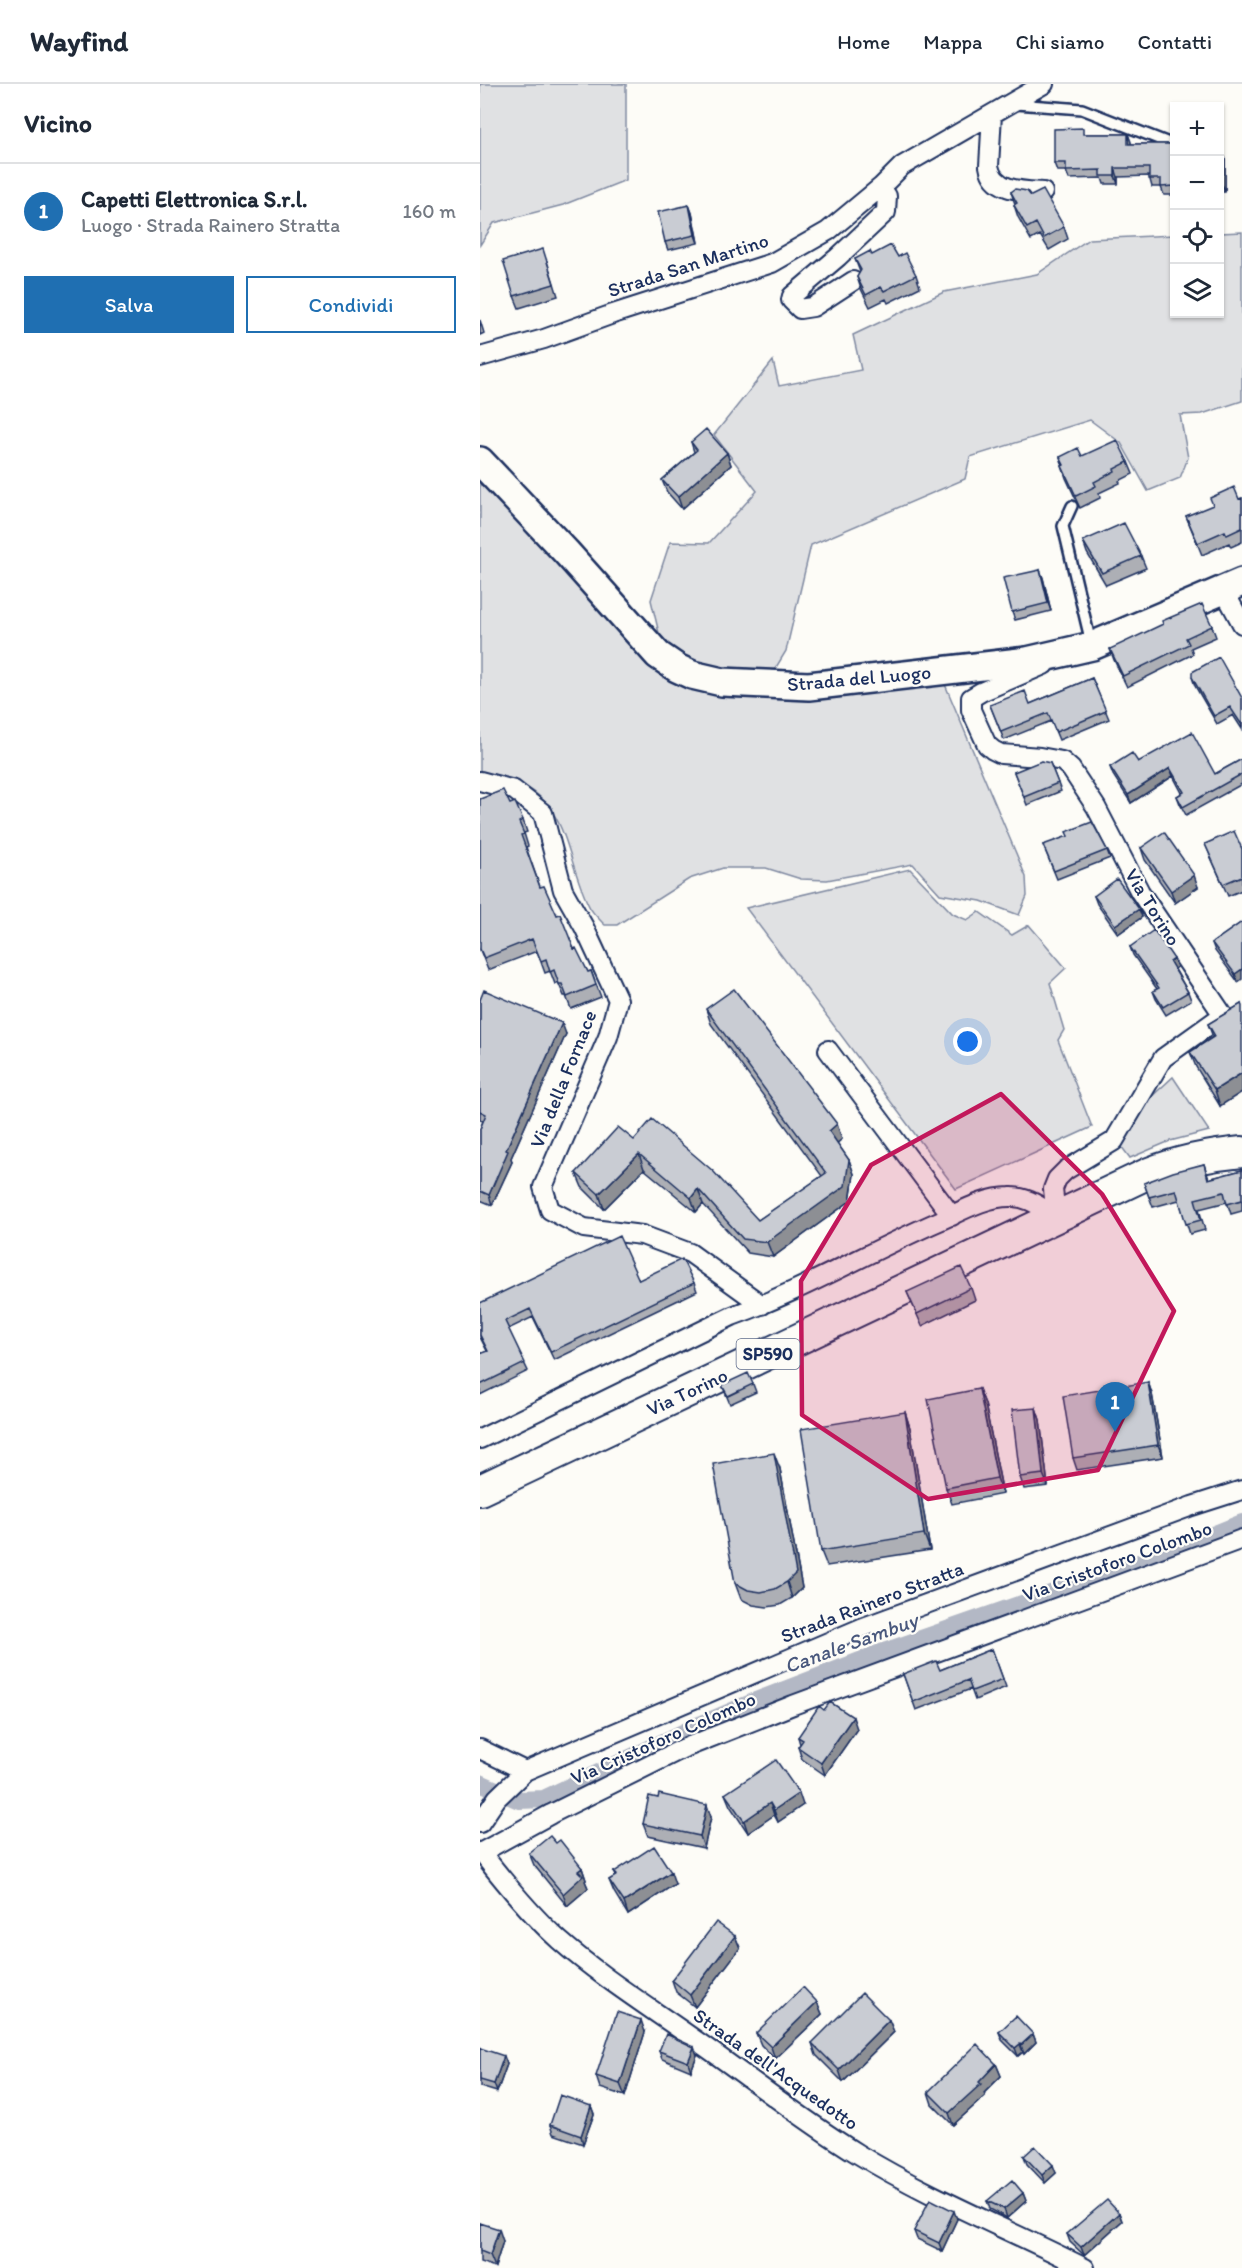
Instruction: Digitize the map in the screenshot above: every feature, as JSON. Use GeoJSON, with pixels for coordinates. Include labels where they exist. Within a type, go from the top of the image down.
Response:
{"type":"FeatureCollection","features":[{"type":"Feature","properties":{"kind":"main road","name":"Via Torino"},"geometry":{"type":"LineString","coordinates":[[480,1490],[1056,1216],[1176,1163],[1209,1155],[1242,1152]]}},
{"type":"Feature","properties":{"kind":"street","name":"Strada San Martino"},"geometry":{"type":"LineString","coordinates":[[480,357],[544,339],[613,314],[772,263],[828,231],[881,187],[902,166],[1044,84]]}},
{"type":"Feature","properties":{"kind":"street"},"geometry":{"type":"LineString","coordinates":[[992,114],[990,174],[996,183],[1016,190],[1042,192]]}},
{"type":"Feature","properties":{"kind":"street"},"geometry":{"type":"LineString","coordinates":[[853,281],[813,307],[800,309],[791,300],[792,296],[886,212],[887,196],[881,187]]}},
{"type":"Feature","properties":{"kind":"street","name":"Strada del Luogo"},"geometry":{"type":"LineString","coordinates":[[480,461],[566,552],[658,655],[692,675],[722,682],[809,686],[1016,662],[1079,649],[1232,585]]}},
{"type":"Feature","properties":{"kind":"street"},"geometry":{"type":"LineString","coordinates":[[1232,585],[1242,624]]}},
{"type":"Feature","properties":{"kind":"street","name":"Via Torino"},"geometry":{"type":"LineString","coordinates":[[1079,649],[981,692],[971,698],[971,710],[987,745],[993,750],[1001,754],[1062,761],[1071,769],[1096,807],[1140,892],[1223,1015]]}},
{"type":"Feature","properties":{"kind":"street","name":"Via della Fornace"},"geometry":{"type":"LineString","coordinates":[[480,781],[484,780],[514,790],[543,813],[563,890],[584,927],[618,1000],[608,1037],[543,1187],[550,1210],[584,1228],[642,1235],[690,1253],[762,1305]]}},
{"type":"Feature","properties":{"kind":"street"},"geometry":{"type":"LineString","coordinates":[[1056,1216],[1053,1189],[1057,1179],[1066,1170],[1114,1141],[1163,1058],[1223,1015],[1242,1005]]}},
{"type":"Feature","properties":{"kind":"street"},"geometry":{"type":"LineString","coordinates":[[828,1050],[952,1216]]}},
{"type":"Feature","properties":{"kind":"street"},"geometry":{"type":"LineString","coordinates":[[480,1438],[732,1316],[762,1305],[891,1242],[986,1201],[1011,1196],[1028,1199],[1056,1216]]}},
{"type":"Feature","properties":{"kind":"street","name":"Strada Rainero Stratta"},"geometry":{"type":"LineString","coordinates":[[480,1823],[498,1798],[525,1771],[861,1628],[1192,1506],[1242,1490]]}},
{"type":"Feature","properties":{"kind":"street","name":"Via Cristoforo Colombo"},"geometry":{"type":"LineString","coordinates":[[480,1852],[682,1749],[793,1705],[1242,1539]]}},
{"type":"Feature","properties":{"kind":"street"},"geometry":{"type":"LineString","coordinates":[[480,1749],[525,1771]]}},
{"type":"Feature","properties":{"kind":"street","name":"Strada dell'Acquedotto"},"geometry":{"type":"LineString","coordinates":[[480,1852],[518,1899],[559,1940],[597,1971],[806,2119],[892,2173],[975,2216],[1085,2268]]}},
{"type":"Feature","properties":{"kind":"lane"},"geometry":{"type":"LineString","coordinates":[[1011,103],[1082,109],[1170,143]]}},
{"type":"Feature","properties":{"kind":"lane"},"geometry":{"type":"LineString","coordinates":[[1072,506],[1063,526],[1079,649]]}},
{"type":"Feature","properties":{"kind":"highlighted area"},"geometry":{"type":"Polygon","coordinates":[[[1001,1094],[1102,1194],[1174,1311],[1098,1470],[928,1499],[802,1415],[801,1281],[871,1165],[1001,1094]]]}},
{"type":"Feature","properties":{"kind":"shaded area"},"geometry":{"type":"Polygon","coordinates":[[[480,84],[626,84],[626,180],[563,205],[494,223],[480,245],[480,84]]]}},
{"type":"Feature","properties":{"kind":"shaded area"},"geometry":{"type":"Polygon","coordinates":[[[1242,232],[1242,401],[1202,414],[1180,415],[1188,458],[1180,478],[1148,491],[1121,443],[1090,420],[970,457],[965,479],[811,545],[786,651],[772,674],[723,675],[664,654],[651,600],[670,542],[709,543],[757,491],[714,435],[773,361],[779,386],[861,370],[853,335],[944,292],[1037,274],[1089,239],[1170,235],[1170,318],[1224,318],[1224,233],[1242,232]]]}},
{"type":"Feature","properties":{"kind":"shaded area"},"geometry":{"type":"Polygon","coordinates":[[[480,467],[653,661],[756,696],[849,696],[944,682],[1026,877],[1027,896],[1019,915],[981,901],[940,894],[913,864],[827,880],[801,879],[766,868],[723,868],[689,879],[617,925],[605,925],[589,907],[562,830],[554,814],[542,799],[527,788],[507,779],[491,774],[480,774],[480,467]]]}},
{"type":"Feature","properties":{"kind":"shaded area"},"geometry":{"type":"Polygon","coordinates":[[[910,869],[953,914],[967,920],[979,912],[1012,935],[1029,925],[1066,968],[1050,983],[1064,1030],[1058,1040],[1092,1127],[956,1189],[746,908],[910,869]]]}},
{"type":"Feature","properties":{"kind":"shaded area"},"geometry":{"type":"Polygon","coordinates":[[[1173,1077],[1209,1131],[1170,1141],[1130,1158],[1121,1146],[1149,1099],[1173,1077]]]}},
{"type":"Feature","properties":{"kind":"building"},"geometry":{"type":"Polygon","coordinates":[[[1083,128],[1083,134],[1128,134],[1128,144],[1170,144],[1170,186],[1161,187],[1161,179],[1149,179],[1149,168],[1115,168],[1115,176],[1101,176],[1101,170],[1066,171],[1066,163],[1054,163],[1054,129],[1083,128]]]}},
{"type":"Feature","properties":{"kind":"building"},"geometry":{"type":"Polygon","coordinates":[[[1015,189],[1027,191],[1031,196],[1043,190],[1064,227],[1044,238],[1036,223],[1027,228],[1014,205],[1017,203],[1011,192],[1015,189]]]}},
{"type":"Feature","properties":{"kind":"building"},"geometry":{"type":"Polygon","coordinates":[[[689,205],[695,235],[665,242],[658,212],[689,205]]]}},
{"type":"Feature","properties":{"kind":"building"},"geometry":{"type":"Polygon","coordinates":[[[891,245],[898,257],[905,253],[916,275],[884,291],[881,287],[866,295],[857,277],[861,270],[855,259],[870,251],[872,255],[891,245]]]}},
{"type":"Feature","properties":{"kind":"building"},"geometry":{"type":"Polygon","coordinates":[[[543,249],[554,284],[514,296],[503,261],[543,249]]]}},
{"type":"Feature","properties":{"kind":"building"},"geometry":{"type":"Polygon","coordinates":[[[706,429],[727,453],[678,497],[662,480],[697,450],[691,442],[706,429]]]}},
{"type":"Feature","properties":{"kind":"building"},"geometry":{"type":"Polygon","coordinates":[[[1117,440],[1128,462],[1094,482],[1096,486],[1076,496],[1060,457],[1078,448],[1082,456],[1117,440]]]}},
{"type":"Feature","properties":{"kind":"building"},"geometry":{"type":"Polygon","coordinates":[[[1234,487],[1239,499],[1242,498],[1242,528],[1227,535],[1225,531],[1198,543],[1186,516],[1213,505],[1210,498],[1234,487]]]}},
{"type":"Feature","properties":{"kind":"building"},"geometry":{"type":"Polygon","coordinates":[[[1124,523],[1141,556],[1102,573],[1083,541],[1124,523]]]}},
{"type":"Feature","properties":{"kind":"building"},"geometry":{"type":"Polygon","coordinates":[[[1040,570],[1048,603],[1012,612],[1003,578],[1040,570]]]}},
{"type":"Feature","properties":{"kind":"building"},"geometry":{"type":"Polygon","coordinates":[[[1202,604],[1212,626],[1186,638],[1189,644],[1123,676],[1110,649],[1163,624],[1162,621],[1202,604]]]}},
{"type":"Feature","properties":{"kind":"building"},"geometry":{"type":"Polygon","coordinates":[[[1219,657],[1242,698],[1242,725],[1230,707],[1214,716],[1192,677],[1192,672],[1219,657]]]}},
{"type":"Feature","properties":{"kind":"building"},"geometry":{"type":"Polygon","coordinates":[[[1092,678],[1106,711],[1056,732],[1048,713],[1001,732],[990,705],[1025,691],[1030,704],[1092,678]]]}},
{"type":"Feature","properties":{"kind":"building"},"geometry":{"type":"Polygon","coordinates":[[[1192,732],[1215,774],[1242,759],[1242,774],[1183,807],[1177,796],[1184,792],[1170,768],[1128,795],[1110,767],[1132,753],[1138,762],[1192,732]]]}},
{"type":"Feature","properties":{"kind":"building"},"geometry":{"type":"Polygon","coordinates":[[[1041,761],[1050,763],[1058,783],[1024,797],[1014,772],[1041,761]]]}},
{"type":"Feature","properties":{"kind":"building"},"geometry":{"type":"Polygon","coordinates":[[[503,790],[510,804],[515,802],[523,820],[519,822],[524,834],[521,835],[540,887],[544,886],[557,915],[560,914],[574,949],[576,948],[588,972],[591,971],[596,985],[567,997],[554,970],[550,972],[546,959],[541,961],[532,939],[484,958],[480,949],[480,799],[503,790]]]}},
{"type":"Feature","properties":{"kind":"building"},"geometry":{"type":"Polygon","coordinates":[[[1092,822],[1107,850],[1054,871],[1043,845],[1068,836],[1066,832],[1092,822]]]}},
{"type":"Feature","properties":{"kind":"building"},"geometry":{"type":"Polygon","coordinates":[[[1234,831],[1242,849],[1242,876],[1223,884],[1205,844],[1234,831]]]}},
{"type":"Feature","properties":{"kind":"building"},"geometry":{"type":"Polygon","coordinates":[[[1164,832],[1194,875],[1171,891],[1141,848],[1164,832]]]}},
{"type":"Feature","properties":{"kind":"building"},"geometry":{"type":"Polygon","coordinates":[[[1117,879],[1139,909],[1115,925],[1094,896],[1117,879]]]}},
{"type":"Feature","properties":{"kind":"building"},"geometry":{"type":"Polygon","coordinates":[[[1242,922],[1242,969],[1235,974],[1212,943],[1242,922]]]}},
{"type":"Feature","properties":{"kind":"building"},"geometry":{"type":"Polygon","coordinates":[[[1154,930],[1174,959],[1170,962],[1188,992],[1163,1007],[1153,991],[1159,988],[1130,947],[1154,930]]]}},
{"type":"Feature","properties":{"kind":"building"},"geometry":{"type":"Polygon","coordinates":[[[734,989],[837,1124],[829,1131],[849,1160],[845,1186],[767,1242],[743,1239],[698,1189],[691,1198],[639,1154],[599,1194],[576,1173],[618,1127],[634,1140],[652,1119],[713,1171],[758,1220],[826,1173],[706,1009],[734,989]]]}},
{"type":"Feature","properties":{"kind":"building"},"geometry":{"type":"Polygon","coordinates":[[[484,990],[562,1023],[506,1150],[508,1151],[489,1195],[480,1191],[480,1129],[486,1114],[480,1111],[480,1000],[484,990]]]}},
{"type":"Feature","properties":{"kind":"building"},"geometry":{"type":"Polygon","coordinates":[[[1241,1004],[1242,1073],[1215,1090],[1190,1052],[1215,1036],[1208,1024],[1241,1004]]]}},
{"type":"Feature","properties":{"kind":"building"},"geometry":{"type":"Polygon","coordinates":[[[1204,1164],[1208,1179],[1242,1170],[1242,1200],[1227,1204],[1224,1192],[1195,1199],[1201,1220],[1186,1224],[1176,1190],[1149,1197],[1144,1183],[1204,1164]]]}},
{"type":"Feature","properties":{"kind":"building"},"geometry":{"type":"Polygon","coordinates":[[[619,1236],[639,1280],[682,1259],[694,1283],[551,1352],[530,1309],[505,1321],[525,1363],[480,1385],[480,1354],[488,1351],[480,1335],[480,1303],[619,1236]]]}},
{"type":"Feature","properties":{"kind":"building"},"geometry":{"type":"Polygon","coordinates":[[[961,1267],[971,1288],[917,1314],[907,1292],[961,1267]]]}},
{"type":"Feature","properties":{"kind":"building"},"geometry":{"type":"Polygon","coordinates":[[[748,1373],[753,1384],[728,1396],[722,1385],[748,1373]]]}},
{"type":"Feature","properties":{"kind":"building"},"geometry":{"type":"Polygon","coordinates":[[[1148,1382],[1158,1445],[1073,1458],[1063,1396],[1148,1382]]]}},
{"type":"Feature","properties":{"kind":"building"},"geometry":{"type":"Polygon","coordinates":[[[979,1389],[997,1478],[946,1488],[928,1399],[979,1389]]]}},
{"type":"Feature","properties":{"kind":"building"},"geometry":{"type":"Polygon","coordinates":[[[1036,1408],[1043,1474],[1020,1477],[1012,1410],[1036,1408]]]}},
{"type":"Feature","properties":{"kind":"building"},"geometry":{"type":"Polygon","coordinates":[[[905,1412],[924,1534],[821,1551],[801,1429],[905,1412]]]}},
{"type":"Feature","properties":{"kind":"building"},"geometry":{"type":"Polygon","coordinates":[[[774,1453],[796,1573],[775,1589],[761,1592],[748,1590],[735,1583],[713,1464],[774,1453]]]}},
{"type":"Feature","properties":{"kind":"building"},"geometry":{"type":"Polygon","coordinates":[[[992,1649],[1003,1679],[972,1691],[968,1680],[913,1702],[903,1674],[936,1661],[940,1670],[992,1649]]]}},
{"type":"Feature","properties":{"kind":"building"},"geometry":{"type":"Polygon","coordinates":[[[830,1702],[853,1717],[821,1763],[798,1747],[803,1740],[798,1737],[819,1706],[824,1710],[830,1702]]]}},
{"type":"Feature","properties":{"kind":"building"},"geometry":{"type":"Polygon","coordinates":[[[776,1760],[799,1793],[774,1810],[770,1803],[744,1821],[725,1794],[776,1760]]]}},
{"type":"Feature","properties":{"kind":"building"},"geometry":{"type":"Polygon","coordinates":[[[659,1794],[707,1805],[700,1836],[643,1824],[649,1796],[658,1798],[659,1794]]]}},
{"type":"Feature","properties":{"kind":"building"},"geometry":{"type":"Polygon","coordinates":[[[550,1836],[556,1843],[560,1840],[582,1868],[578,1871],[583,1876],[563,1894],[529,1853],[550,1836]]]}},
{"type":"Feature","properties":{"kind":"building"},"geometry":{"type":"Polygon","coordinates":[[[654,1846],[671,1872],[624,1902],[609,1880],[617,1875],[614,1872],[654,1846]]]}},
{"type":"Feature","properties":{"kind":"building"},"geometry":{"type":"Polygon","coordinates":[[[716,1922],[735,1936],[690,1995],[672,1980],[716,1922]]]}},
{"type":"Feature","properties":{"kind":"building"},"geometry":{"type":"Polygon","coordinates":[[[803,1987],[817,2002],[771,2047],[756,2033],[803,1987]]]}},
{"type":"Feature","properties":{"kind":"building"},"geometry":{"type":"Polygon","coordinates":[[[862,1993],[889,2020],[839,2070],[812,2043],[862,1993]]]}},
{"type":"Feature","properties":{"kind":"building"},"geometry":{"type":"Polygon","coordinates":[[[617,2012],[641,2020],[620,2084],[596,2076],[617,2012]]]}},
{"type":"Feature","properties":{"kind":"building"},"geometry":{"type":"Polygon","coordinates":[[[1016,2016],[1033,2034],[1015,2048],[999,2032],[1016,2016]]]}},
{"type":"Feature","properties":{"kind":"building"},"geometry":{"type":"Polygon","coordinates":[[[666,2034],[694,2047],[688,2062],[659,2051],[666,2034]]]}},
{"type":"Feature","properties":{"kind":"building"},"geometry":{"type":"Polygon","coordinates":[[[977,2044],[996,2064],[979,2082],[981,2084],[949,2113],[928,2092],[977,2044]]]}},
{"type":"Feature","properties":{"kind":"building"},"geometry":{"type":"Polygon","coordinates":[[[480,2048],[504,2056],[494,2084],[480,2080],[480,2048]]]}},
{"type":"Feature","properties":{"kind":"building"},"geometry":{"type":"Polygon","coordinates":[[[560,2095],[591,2106],[581,2136],[550,2125],[560,2095]]]}},
{"type":"Feature","properties":{"kind":"building"},"geometry":{"type":"Polygon","coordinates":[[[1035,2146],[1053,2165],[1042,2175],[1024,2156],[1035,2146]]]}},
{"type":"Feature","properties":{"kind":"building"},"geometry":{"type":"Polygon","coordinates":[[[1012,2180],[1023,2193],[1004,2209],[987,2201],[1012,2180]]]}},
{"type":"Feature","properties":{"kind":"building"},"geometry":{"type":"Polygon","coordinates":[[[930,2199],[954,2211],[939,2243],[914,2231],[930,2199]]]}},
{"type":"Feature","properties":{"kind":"building"},"geometry":{"type":"Polygon","coordinates":[[[1107,2200],[1119,2213],[1081,2247],[1067,2234],[1107,2200]]]}},
{"type":"Feature","properties":{"kind":"building"},"geometry":{"type":"Polygon","coordinates":[[[480,2223],[499,2229],[490,2255],[480,2251],[480,2223]]]}},
{"type":"Feature","properties":{"kind":"waterway","name":"Canale Sambuy"},"geometry":{"type":"LineString","coordinates":[[480,1783],[519,1800],[544,1799],[756,1701],[881,1653],[1171,1552],[1242,1523]]}},
{"type":"Feature","properties":{"kind":"place","name":"Capetti Elettronica S.r.l."},"geometry":{"type":"Point","coordinates":[1115,1432]}}]}
